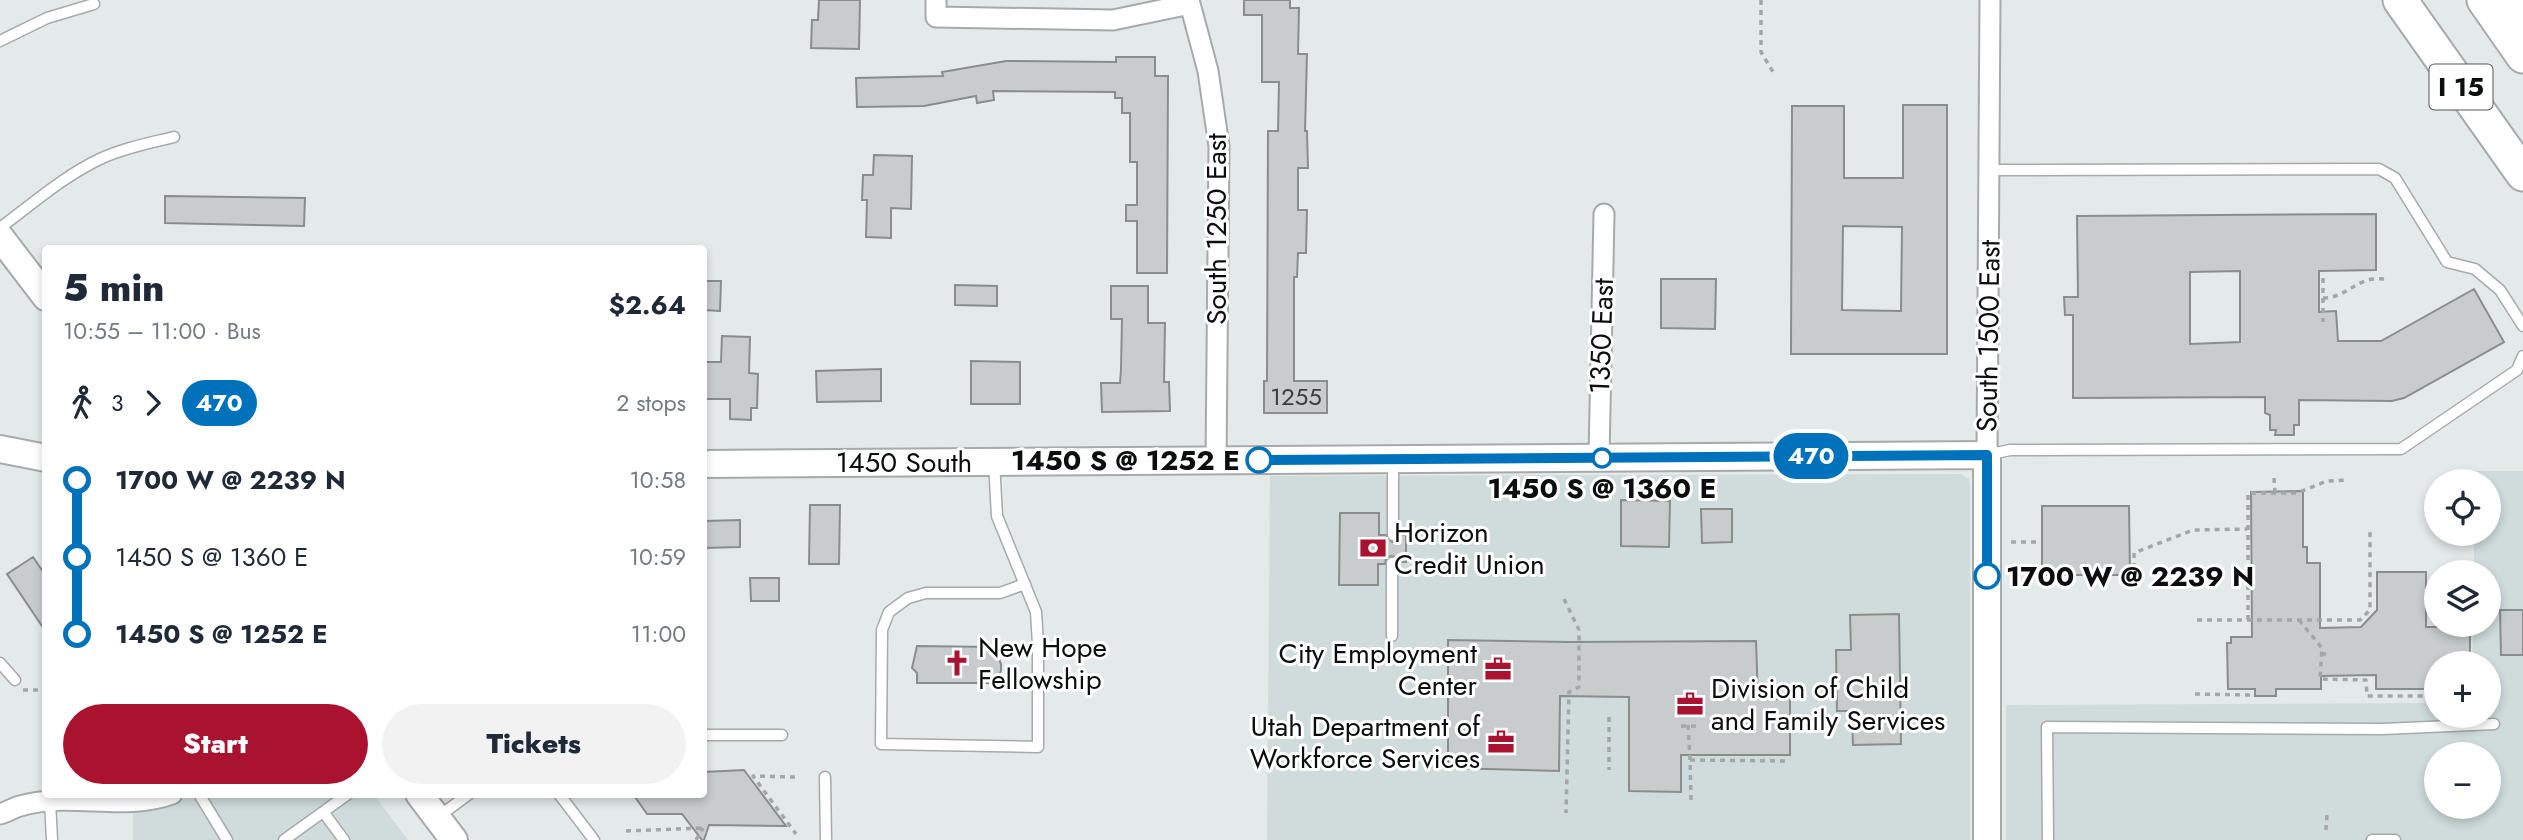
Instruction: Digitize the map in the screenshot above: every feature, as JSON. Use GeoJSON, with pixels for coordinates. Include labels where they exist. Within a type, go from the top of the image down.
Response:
{"type":"FeatureCollection","features":[{"type":"Feature","properties":{"kind":"highway","name":"I 15"},"geometry":{"type":"LineString","coordinates":[[2399,0],[2523,174]]}},
{"type":"Feature","properties":{"kind":"highway","name":"I 15"},"geometry":{"type":"LineString","coordinates":[[2484,0],[2523,56]]}},
{"type":"Feature","properties":{"kind":"highway"},"geometry":{"type":"LineString","coordinates":[[2514,0],[2523,13]]}},
{"type":"Feature","properties":{"kind":"street","name":"South 1500 East"},"geometry":{"type":"LineString","coordinates":[[1987,840],[1990,0]]}},
{"type":"Feature","properties":{"kind":"street"},"geometry":{"type":"LineString","coordinates":[[936,9],[1114,20],[1189,2]]}},
{"type":"Feature","properties":{"kind":"street","name":"South 1250 East"},"geometry":{"type":"LineString","coordinates":[[1189,2],[1208,71],[1219,146],[1216,460]]}},
{"type":"Feature","properties":{"kind":"street","name":"1350 East"},"geometry":{"type":"LineString","coordinates":[[1599,458],[1604,214]]}},
{"type":"Feature","properties":{"kind":"street"},"geometry":{"type":"LineString","coordinates":[[0,237],[42,292]]}},
{"type":"Feature","properties":{"kind":"street"},"geometry":{"type":"LineString","coordinates":[[0,450],[42,457]]}},
{"type":"Feature","properties":{"kind":"street","name":"1450 South"},"geometry":{"type":"LineString","coordinates":[[707,464],[1987,455]]}},
{"type":"Feature","properties":{"kind":"street"},"geometry":{"type":"LineString","coordinates":[[0,814],[21,805],[50,801],[140,803],[158,798]]}},
{"type":"Feature","properties":{"kind":"street"},"geometry":{"type":"LineString","coordinates":[[422,798],[454,840]]}},
{"type":"Feature","properties":{"kind":"lane"},"geometry":{"type":"LineString","coordinates":[[0,41],[47,18],[94,4]]}},
{"type":"Feature","properties":{"kind":"lane"},"geometry":{"type":"LineString","coordinates":[[0,228],[97,160],[174,136]]}},
{"type":"Feature","properties":{"kind":"lane"},"geometry":{"type":"LineString","coordinates":[[1990,170],[2379,169],[2395,178],[2447,262],[2475,268],[2500,290],[2523,326]]}},
{"type":"Feature","properties":{"kind":"lane"},"geometry":{"type":"LineString","coordinates":[[1987,455],[2010,450],[2401,449],[2517,370],[2523,356]]}},
{"type":"Feature","properties":{"kind":"lane"},"geometry":{"type":"LineString","coordinates":[[1393,459],[1393,535]]}},
{"type":"Feature","properties":{"kind":"lane"},"geometry":{"type":"LineString","coordinates":[[994,462],[997,516],[1025,584],[1036,612],[1038,747],[881,744],[882,630],[889,612],[908,598],[926,593],[1000,593],[1025,584]]}},
{"type":"Feature","properties":{"kind":"lane"},"geometry":{"type":"LineString","coordinates":[[1392,563],[1392,636]]}},
{"type":"Feature","properties":{"kind":"lane"},"geometry":{"type":"LineString","coordinates":[[0,663],[15,680]]}},
{"type":"Feature","properties":{"kind":"lane"},"geometry":{"type":"LineString","coordinates":[[2048,840],[2048,727],[2424,727]]}},
{"type":"Feature","properties":{"kind":"lane"},"geometry":{"type":"LineString","coordinates":[[707,735],[782,735]]}},
{"type":"Feature","properties":{"kind":"lane"},"geometry":{"type":"LineString","coordinates":[[825,777],[826,840]]}},
{"type":"Feature","properties":{"kind":"lane"},"geometry":{"type":"LineString","coordinates":[[201,798],[227,840]]}},
{"type":"Feature","properties":{"kind":"lane"},"geometry":{"type":"LineString","coordinates":[[284,840],[343,798]]}},
{"type":"Feature","properties":{"kind":"lane"},"geometry":{"type":"LineString","coordinates":[[437,817],[463,798]]}},
{"type":"Feature","properties":{"kind":"lane"},"geometry":{"type":"LineString","coordinates":[[562,798],[594,840]]}},
{"type":"Feature","properties":{"kind":"lane"},"geometry":{"type":"LineString","coordinates":[[50,801],[52,840]]}},
{"type":"Feature","properties":{"kind":"lane"},"geometry":{"type":"LineString","coordinates":[[324,813],[344,840]]}},
{"type":"Feature","properties":{"kind":"lane"},"geometry":{"type":"LineString","coordinates":[[2372,840],[2395,840]]}},
{"type":"Feature","properties":{"kind":"path"},"geometry":{"type":"LineString","coordinates":[[1761,0],[1762,52],[1773,72]]}},
{"type":"Feature","properties":{"kind":"path"},"geometry":{"type":"LineString","coordinates":[[2323,278],[2323,322]]}},
{"type":"Feature","properties":{"kind":"path"},"geometry":{"type":"LineString","coordinates":[[2323,298],[2342,295],[2368,279],[2388,279]]}},
{"type":"Feature","properties":{"kind":"path"},"geometry":{"type":"LineString","coordinates":[[2274,478],[2275,493]]}},
{"type":"Feature","properties":{"kind":"path"},"geometry":{"type":"LineString","coordinates":[[2248,620],[2248,493],[2297,493],[2327,481],[2348,480]]}},
{"type":"Feature","properties":{"kind":"path"},"geometry":{"type":"LineString","coordinates":[[2134,578],[2134,553],[2193,530],[2247,529]]}},
{"type":"Feature","properties":{"kind":"path"},"geometry":{"type":"LineString","coordinates":[[2197,620],[2360,620],[2370,610],[2370,530]]}},
{"type":"Feature","properties":{"kind":"path"},"geometry":{"type":"LineString","coordinates":[[2011,542],[2037,542]]}},
{"type":"Feature","properties":{"kind":"path"},"geometry":{"type":"LineString","coordinates":[[1564,599],[1579,630],[1579,687],[1569,692],[1566,813]]}},
{"type":"Feature","properties":{"kind":"path"},"geometry":{"type":"LineString","coordinates":[[2299,620],[2322,648],[2320,679],[2366,680],[2367,695],[2424,696]]}},
{"type":"Feature","properties":{"kind":"path"},"geometry":{"type":"LineString","coordinates":[[2321,654],[2329,654]]}},
{"type":"Feature","properties":{"kind":"path"},"geometry":{"type":"LineString","coordinates":[[2195,694],[2250,695]]}},
{"type":"Feature","properties":{"kind":"path"},"geometry":{"type":"LineString","coordinates":[[1609,717],[1609,770]]}},
{"type":"Feature","properties":{"kind":"path"},"geometry":{"type":"LineString","coordinates":[[1688,725],[1691,800]]}},
{"type":"Feature","properties":{"kind":"path"},"geometry":{"type":"LineString","coordinates":[[1681,726],[1701,726]]}},
{"type":"Feature","properties":{"kind":"path"},"geometry":{"type":"LineString","coordinates":[[1690,760],[1790,761]]}},
{"type":"Feature","properties":{"kind":"path"},"geometry":{"type":"LineString","coordinates":[[795,777],[753,776],[796,834]]}},
{"type":"Feature","properties":{"kind":"path"},"geometry":{"type":"LineString","coordinates":[[2326,830],[2327,815]]}},
{"type":"Feature","properties":{"kind":"path"},"geometry":{"type":"LineString","coordinates":[[626,831],[703,828],[696,840]]}},
{"type":"Feature","properties":{"kind":"shaded area"},"geometry":{"type":"Polygon","coordinates":[[[2501,471],[2523,471],[2523,840],[2006,840],[2006,705],[2424,703],[2424,728],[2501,728],[2501,651],[2472,651],[2473,637],[2501,637],[2501,560],[2474,560],[2474,546],[2501,546],[2501,471]]]}},
{"type":"Feature","properties":{"kind":"shaded area"},"geometry":{"type":"Polygon","coordinates":[[[1961,474],[1969,479],[1970,485],[1970,840],[1267,840],[1270,476],[1961,474]]]}},
{"type":"Feature","properties":{"kind":"shaded area"},"geometry":{"type":"Polygon","coordinates":[[[186,798],[376,798],[408,840],[133,840],[133,811],[164,807],[186,798]]]}},
{"type":"Feature","properties":{"kind":"building"},"geometry":{"type":"Polygon","coordinates":[[[819,0],[860,0],[859,49],[811,48],[812,20],[818,20],[819,0]]]}},
{"type":"Feature","properties":{"kind":"building"},"geometry":{"type":"Polygon","coordinates":[[[1244,0],[1290,0],[1290,8],[1299,8],[1298,54],[1307,54],[1305,131],[1308,168],[1298,168],[1298,210],[1307,210],[1306,253],[1298,253],[1297,277],[1294,277],[1294,381],[1327,381],[1327,413],[1264,413],[1264,381],[1267,381],[1268,131],[1278,131],[1279,82],[1262,82],[1262,15],[1244,15],[1244,0]]]}},
{"type":"Feature","properties":{"kind":"building"},"geometry":{"type":"Polygon","coordinates":[[[1116,57],[1155,57],[1155,76],[1168,76],[1167,273],[1137,273],[1137,221],[1126,221],[1126,205],[1137,205],[1137,162],[1130,162],[1130,113],[1122,113],[1122,98],[1115,98],[1115,92],[993,91],[994,100],[977,103],[976,96],[924,106],[857,107],[856,78],[943,76],[942,72],[1006,61],[1116,62],[1116,57]]]}},
{"type":"Feature","properties":{"kind":"building"},"geometry":{"type":"Polygon","coordinates":[[[1903,105],[1947,105],[1947,354],[1791,354],[1792,106],[1844,106],[1844,178],[1903,178],[1903,105]],[[1843,226],[1842,310],[1901,311],[1902,227],[1843,226]]]}},
{"type":"Feature","properties":{"kind":"building"},"geometry":{"type":"Polygon","coordinates":[[[874,155],[912,156],[911,209],[891,208],[891,238],[866,237],[867,200],[862,200],[863,175],[873,175],[874,155]]]}},
{"type":"Feature","properties":{"kind":"building"},"geometry":{"type":"Polygon","coordinates":[[[165,196],[305,198],[304,226],[165,223],[165,196]]]}},
{"type":"Feature","properties":{"kind":"building"},"geometry":{"type":"Polygon","coordinates":[[[2376,214],[2376,270],[2319,271],[2319,312],[2336,311],[2338,341],[2381,341],[2474,289],[2504,342],[2404,398],[2392,401],[2299,400],[2299,425],[2294,425],[2294,435],[2275,435],[2276,430],[2270,430],[2270,415],[2265,413],[2265,397],[2073,398],[2073,315],[2065,315],[2064,297],[2078,297],[2077,216],[2376,214]],[[2240,271],[2190,272],[2190,344],[2240,342],[2240,271]]]}},
{"type":"Feature","properties":{"kind":"building"},"geometry":{"type":"Polygon","coordinates":[[[1661,279],[1716,279],[1715,329],[1661,328],[1661,279]]]}},
{"type":"Feature","properties":{"kind":"building"},"geometry":{"type":"Polygon","coordinates":[[[707,281],[721,281],[720,311],[707,310],[707,281]]]}},
{"type":"Feature","properties":{"kind":"building"},"geometry":{"type":"Polygon","coordinates":[[[955,285],[997,286],[997,306],[955,305],[955,285]]]}},
{"type":"Feature","properties":{"kind":"building"},"geometry":{"type":"Polygon","coordinates":[[[1111,286],[1148,286],[1148,323],[1165,323],[1164,382],[1169,382],[1170,411],[1102,412],[1101,383],[1120,383],[1121,369],[1122,319],[1111,319],[1111,286]]]}},
{"type":"Feature","properties":{"kind":"building"},"geometry":{"type":"Polygon","coordinates":[[[722,336],[750,337],[749,373],[758,374],[757,408],[751,408],[751,420],[730,419],[730,399],[707,399],[707,362],[721,362],[722,336]]]}},
{"type":"Feature","properties":{"kind":"building"},"geometry":{"type":"Polygon","coordinates":[[[971,361],[1020,362],[1020,404],[971,404],[971,361]]]}},
{"type":"Feature","properties":{"kind":"building"},"geometry":{"type":"Polygon","coordinates":[[[881,369],[881,401],[817,402],[816,371],[881,369]]]}},
{"type":"Feature","properties":{"kind":"building"},"geometry":{"type":"Polygon","coordinates":[[[2303,491],[2303,547],[2307,547],[2307,563],[2320,563],[2320,628],[2361,627],[2377,610],[2377,572],[2424,572],[2424,637],[2470,637],[2470,651],[2424,651],[2424,689],[2376,689],[2376,675],[2321,676],[2321,689],[2276,689],[2276,696],[2255,696],[2255,689],[2228,689],[2227,643],[2231,643],[2231,637],[2252,637],[2251,492],[2303,491]]]}},
{"type":"Feature","properties":{"kind":"building"},"geometry":{"type":"Polygon","coordinates":[[[1621,500],[1670,501],[1669,547],[1621,546],[1621,500]]]}},
{"type":"Feature","properties":{"kind":"building"},"geometry":{"type":"Polygon","coordinates":[[[810,505],[840,505],[839,564],[809,564],[810,505]]]}},
{"type":"Feature","properties":{"kind":"building"},"geometry":{"type":"Polygon","coordinates":[[[2042,506],[2129,506],[2130,575],[2042,575],[2042,506]]]}},
{"type":"Feature","properties":{"kind":"building"},"geometry":{"type":"Polygon","coordinates":[[[1701,509],[1732,509],[1732,542],[1702,543],[1701,509]]]}},
{"type":"Feature","properties":{"kind":"building","name":"Horizon Credit Union"},"geometry":{"type":"Polygon","coordinates":[[[1340,513],[1379,513],[1379,535],[1386,535],[1392,542],[1397,541],[1400,535],[1406,535],[1406,562],[1399,562],[1396,557],[1391,556],[1386,559],[1385,564],[1378,564],[1378,585],[1339,585],[1340,513]]]}},
{"type":"Feature","properties":{"kind":"building"},"geometry":{"type":"Polygon","coordinates":[[[740,520],[740,547],[707,548],[707,521],[740,520]]]}},
{"type":"Feature","properties":{"kind":"building"},"geometry":{"type":"Polygon","coordinates":[[[33,557],[42,570],[42,626],[7,574],[33,557]]]}},
{"type":"Feature","properties":{"kind":"building"},"geometry":{"type":"Polygon","coordinates":[[[750,578],[779,578],[779,601],[751,601],[750,578]]]}},
{"type":"Feature","properties":{"kind":"building"},"geometry":{"type":"Polygon","coordinates":[[[2501,610],[2523,610],[2523,655],[2501,655],[2501,610]]]}},
{"type":"Feature","properties":{"kind":"building"},"geometry":{"type":"Polygon","coordinates":[[[1899,614],[1901,744],[1853,745],[1852,711],[1837,711],[1836,650],[1851,650],[1850,615],[1899,614]]]}},
{"type":"Feature","properties":{"kind":"building"},"geometry":{"type":"Polygon","coordinates":[[[1448,640],[1756,641],[1758,699],[1790,699],[1790,755],[1681,755],[1681,792],[1629,791],[1629,697],[1560,696],[1559,771],[1448,768],[1448,640]]]}},
{"type":"Feature","properties":{"kind":"building"},"geometry":{"type":"Polygon","coordinates":[[[917,646],[994,647],[1001,671],[994,683],[917,683],[917,673],[912,668],[917,646]]]}},
{"type":"Feature","properties":{"kind":"building"},"geometry":{"type":"Polygon","coordinates":[[[744,770],[786,826],[709,825],[702,840],[682,814],[647,814],[636,798],[707,798],[707,772],[744,770]]]}},
{"type":"Feature","properties":{"kind":"bus line","name":"470"},"geometry":{"type":"LineString","coordinates":[[1259,460],[1987,455],[1987,576]]}},
{"type":"Feature","properties":{"kind":"place","name":"1450 S @ 1360 E"},"geometry":{"type":"Point","coordinates":[1602,458]}},
{"type":"Feature","properties":{"kind":"place","name":"1450 S @ 1252 E"},"geometry":{"type":"Point","coordinates":[1259,460]}},
{"type":"Feature","properties":{"kind":"place","name":"Horizon Credit Union"},"geometry":{"type":"Point","coordinates":[1373,548]}},
{"type":"Feature","properties":{"kind":"place","name":"1700 W @ 2239 N"},"geometry":{"type":"Point","coordinates":[1987,576]}},
{"type":"Feature","properties":{"kind":"place","name":"New Hope Fellowship"},"geometry":{"type":"Point","coordinates":[957,663]}},
{"type":"Feature","properties":{"kind":"place","name":"City Employment Center"},"geometry":{"type":"Point","coordinates":[1498,669]}},
{"type":"Feature","properties":{"kind":"place","name":"Division of Child and Family Services"},"geometry":{"type":"Point","coordinates":[1690,704]}},
{"type":"Feature","properties":{"kind":"place","name":"Utah Department of Workforce Services"},"geometry":{"type":"Point","coordinates":[1501,742]}}]}
